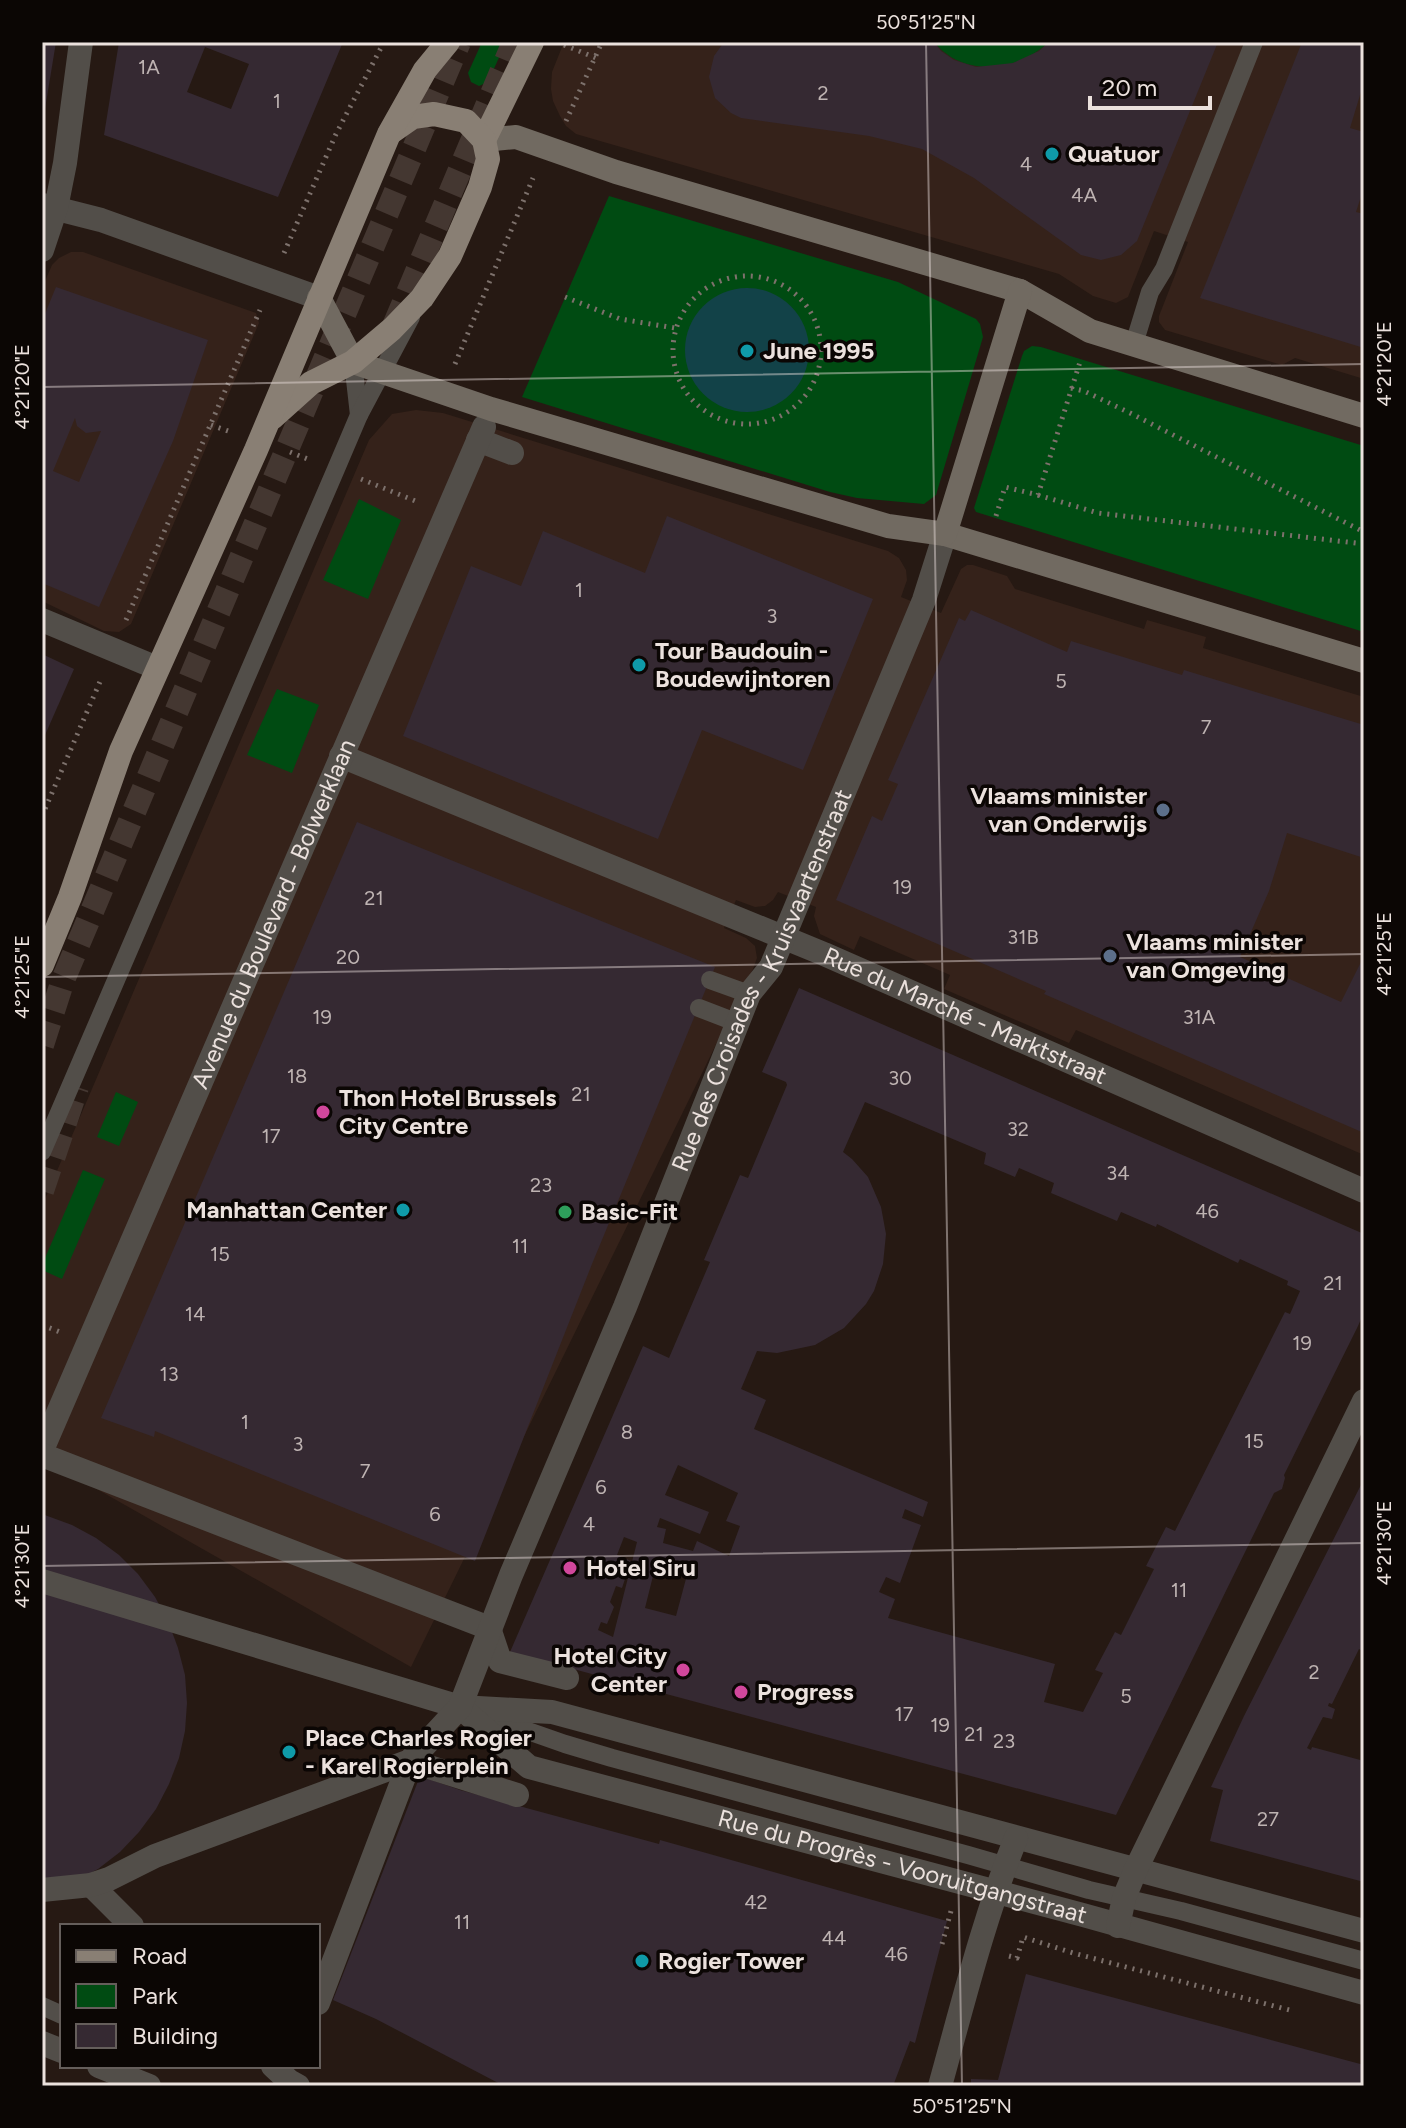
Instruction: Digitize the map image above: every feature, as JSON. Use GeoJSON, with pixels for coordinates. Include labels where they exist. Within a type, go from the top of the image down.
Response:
{"type":"FeatureCollection","features":[{"type":"Feature","properties":{"kind":"main road"},"geometry":{"type":"LineString","coordinates":[[42,965],[70,897],[121,751],[268,422],[389,134],[425,70],[448,42]]}},
{"type":"Feature","properties":{"kind":"main road"},"geometry":{"type":"LineString","coordinates":[[484,140],[532,42]]}},
{"type":"Feature","properties":{"kind":"main road"},"geometry":{"type":"LineString","coordinates":[[268,422],[311,383],[353,362],[422,298],[450,256],[480,187],[488,159],[484,140],[466,121],[434,114],[413,117],[389,134]]}},
{"type":"Feature","properties":{"kind":"street"},"geometry":{"type":"LineString","coordinates":[[42,250],[49,206],[65,163],[81,42]]}},
{"type":"Feature","properties":{"kind":"street"},"geometry":{"type":"LineString","coordinates":[[484,140],[516,137],[616,172],[1020,291],[1090,331],[1364,416]]}},
{"type":"Feature","properties":{"kind":"street"},"geometry":{"type":"LineString","coordinates":[[49,206],[101,220],[319,298],[353,362],[382,373],[888,526],[945,534],[1364,661]]}},
{"type":"Feature","properties":{"kind":"street","name":"Rue des Croisades - Kruisvaartenstraat"},"geometry":{"type":"LineString","coordinates":[[460,1707],[489,1628],[625,1307],[749,994],[771,967],[784,938],[924,600],[1020,291]]}},
{"type":"Feature","properties":{"kind":"street","name":"Avenue du Boulevard - Bolwerklaan"},"geometry":{"type":"LineString","coordinates":[[42,1452],[481,434],[512,453]]}},
{"type":"Feature","properties":{"kind":"street"},"geometry":{"type":"LineString","coordinates":[[42,620],[157,668]]}},
{"type":"Feature","properties":{"kind":"street","name":"Rue du Marché - Marktstraat"},"geometry":{"type":"LineString","coordinates":[[341,756],[784,938],[1364,1191]]}},
{"type":"Feature","properties":{"kind":"street"},"geometry":{"type":"LineString","coordinates":[[1118,1926],[1124,1898],[1136,1869],[1364,1401]]}},
{"type":"Feature","properties":{"kind":"street"},"geometry":{"type":"LineString","coordinates":[[42,1452],[489,1628],[500,1661],[567,1678]]}},
{"type":"Feature","properties":{"kind":"street"},"geometry":{"type":"LineString","coordinates":[[42,1581],[460,1707],[552,1712],[1364,1931]]}},
{"type":"Feature","properties":{"kind":"street"},"geometry":{"type":"LineString","coordinates":[[320,1998],[410,1761],[460,1707]]}},
{"type":"Feature","properties":{"kind":"street","name":"Rue du Progrès - Vooruitgangstraat"},"geometry":{"type":"LineString","coordinates":[[460,1707],[529,1767],[1364,1993]]}},
{"type":"Feature","properties":{"kind":"street"},"geometry":{"type":"LineString","coordinates":[[42,1890],[91,1885],[109,1879],[155,1856],[410,1761],[517,1795]]}},
{"type":"Feature","properties":{"kind":"street"},"geometry":{"type":"LineString","coordinates":[[940,2086],[995,1893],[1016,1838]]}},
{"type":"Feature","properties":{"kind":"street"},"geometry":{"type":"LineString","coordinates":[[91,1885],[130,1924]]}},
{"type":"Feature","properties":{"kind":"street"},"geometry":{"type":"LineString","coordinates":[[104,2068],[149,2086]]}},
{"type":"Feature","properties":{"kind":"lane"},"geometry":{"type":"LineString","coordinates":[[1134,344],[1150,292],[1164,269],[1254,42]]}},
{"type":"Feature","properties":{"kind":"lane"},"geometry":{"type":"LineString","coordinates":[[42,1152],[359,415],[422,298]]}},
{"type":"Feature","properties":{"kind":"lane"},"geometry":{"type":"LineString","coordinates":[[353,362],[359,415]]}},
{"type":"Feature","properties":{"kind":"lane"},"geometry":{"type":"LineString","coordinates":[[710,980],[749,994]]}},
{"type":"Feature","properties":{"kind":"lane"},"geometry":{"type":"LineString","coordinates":[[699,1008],[738,1023]]}},
{"type":"Feature","properties":{"kind":"lane","name":"Rue du Progrès - Vooruitgangstraat"},"geometry":{"type":"LineString","coordinates":[[460,1707],[612,1758],[1364,1961]]}},
{"type":"Feature","properties":{"kind":"path"},"geometry":{"type":"LineString","coordinates":[[42,816],[353,98],[384,42]]}},
{"type":"Feature","properties":{"kind":"path"},"geometry":{"type":"LineString","coordinates":[[556,42],[596,58]]}},
{"type":"Feature","properties":{"kind":"path"},"geometry":{"type":"LineString","coordinates":[[442,393],[534,176],[552,149],[602,42]]}},
{"type":"Feature","properties":{"kind":"path"},"geometry":{"type":"LineString","coordinates":[[740,276],[770,278],[795,292],[814,315],[822,344],[819,373],[805,399],[782,417],[754,426],[725,422],[699,408],[681,386],[672,357],[675,328],[690,302],[712,284],[740,276]]}},
{"type":"Feature","properties":{"kind":"path"},"geometry":{"type":"LineString","coordinates":[[565,297],[620,319],[675,328]]}},
{"type":"Feature","properties":{"kind":"path"},"geometry":{"type":"LineString","coordinates":[[1038,495],[1080,362]]}},
{"type":"Feature","properties":{"kind":"path"},"geometry":{"type":"LineString","coordinates":[[1071,388],[1130,413],[1364,532]]}},
{"type":"Feature","properties":{"kind":"path"},"geometry":{"type":"LineString","coordinates":[[355,477],[431,508],[452,501]]}},
{"type":"Feature","properties":{"kind":"path"},"geometry":{"type":"LineString","coordinates":[[996,516],[1005,487],[1098,513],[1364,544]]}},
{"type":"Feature","properties":{"kind":"path"},"geometry":{"type":"LineString","coordinates":[[1005,1955],[1017,1958],[1023,1937],[1302,2013]]}},
{"type":"Feature","properties":{"kind":"shaded area"},"geometry":{"type":"Polygon","coordinates":[[[564,42],[1364,42],[1364,379],[1295,358],[1282,365],[1165,330],[1159,316],[1188,242],[1154,231],[1128,297],[1116,303],[1093,296],[1059,274],[576,134],[560,116],[551,89],[552,72],[564,42]]]}},
{"type":"Feature","properties":{"kind":"shaded area"},"geometry":{"type":"Polygon","coordinates":[[[71,252],[83,252],[256,313],[259,323],[131,624],[119,632],[104,631],[42,601],[42,288],[52,265],[71,252]]]}},
{"type":"Feature","properties":{"kind":"shaded area"},"geometry":{"type":"Polygon","coordinates":[[[416,410],[443,413],[888,551],[899,558],[906,570],[907,580],[901,597],[941,613],[961,569],[973,565],[1007,576],[1015,589],[1144,629],[1147,620],[1206,637],[1203,648],[1364,697],[1364,1155],[1076,1030],[1069,1043],[944,989],[950,975],[860,936],[854,950],[820,934],[814,916],[816,907],[778,892],[765,906],[755,907],[736,900],[724,928],[755,946],[757,958],[753,969],[411,1667],[42,1458],[42,1206],[369,440],[392,414],[416,410]]]}},
{"type":"Feature","properties":{"kind":"green space"},"geometry":{"type":"Polygon","coordinates":[[[482,42],[506,42],[488,82],[479,86],[471,82],[468,73],[482,42]]]}},
{"type":"Feature","properties":{"kind":"green space"},"geometry":{"type":"Polygon","coordinates":[[[934,42],[1049,42],[1022,60],[990,67],[960,61],[946,54],[934,42]]]}},
{"type":"Feature","properties":{"kind":"green space"},"geometry":{"type":"Polygon","coordinates":[[[609,196],[898,282],[976,319],[983,337],[936,495],[924,504],[857,498],[830,492],[522,397],[609,196]]]}},
{"type":"Feature","properties":{"kind":"green space"},"geometry":{"type":"Polygon","coordinates":[[[1032,346],[1364,446],[1364,632],[976,512],[974,508],[1022,356],[1032,346]]]}},
{"type":"Feature","properties":{"kind":"green space"},"geometry":{"type":"Polygon","coordinates":[[[359,499],[401,520],[368,599],[323,580],[359,499]]]}},
{"type":"Feature","properties":{"kind":"green space"},"geometry":{"type":"Polygon","coordinates":[[[277,689],[319,705],[292,773],[247,755],[277,689]]]}},
{"type":"Feature","properties":{"kind":"green space"},"geometry":{"type":"Polygon","coordinates":[[[116,1092],[138,1102],[119,1146],[97,1137],[116,1092]]]}},
{"type":"Feature","properties":{"kind":"green space"},"geometry":{"type":"Polygon","coordinates":[[[83,1170],[105,1179],[62,1279],[42,1270],[42,1265],[83,1170]]]}},
{"type":"Feature","properties":{"kind":"water"},"geometry":{"type":"Polygon","coordinates":[[[747,288],[771,293],[791,306],[804,326],[809,350],[804,374],[791,394],[771,407],[747,412],[723,407],[703,394],[690,374],[685,350],[690,326],[703,306],[723,293],[747,288]]]}},
{"type":"Feature","properties":{"kind":"building"},"geometry":{"type":"Polygon","coordinates":[[[42,42],[56,42],[44,115],[42,114],[42,42]]]}},
{"type":"Feature","properties":{"kind":"building"},"geometry":{"type":"Polygon","coordinates":[[[119,42],[343,42],[278,197],[104,135],[119,42]],[[205,47],[187,92],[231,109],[249,64],[205,47]]]}},
{"type":"Feature","properties":{"kind":"building","name":"Quatuor"},"geometry":{"type":"Polygon","coordinates":[[[724,42],[934,42],[954,60],[976,67],[1013,63],[1039,51],[1049,42],[1218,42],[1137,241],[1121,255],[1101,260],[1081,255],[974,178],[922,149],[869,136],[741,118],[731,113],[715,98],[709,77],[714,56],[724,42]]]}},
{"type":"Feature","properties":{"kind":"building"},"geometry":{"type":"Polygon","coordinates":[[[1302,42],[1364,42],[1364,82],[1350,128],[1364,132],[1364,187],[1356,212],[1364,214],[1364,348],[1200,298],[1302,42]]]}},
{"type":"Feature","properties":{"kind":"building"},"geometry":{"type":"Polygon","coordinates":[[[56,287],[208,340],[173,441],[99,607],[42,583],[42,321],[56,287]],[[75,418],[53,471],[79,482],[101,431],[86,433],[77,426],[75,418]]]}},
{"type":"Feature","properties":{"kind":"building","name":"Tour Baudouin - Boudewijntoren"},"geometry":{"type":"Polygon","coordinates":[[[667,516],[873,599],[803,770],[702,730],[658,839],[403,736],[471,566],[521,586],[543,531],[645,573],[667,516]]]}},
{"type":"Feature","properties":{"kind":"building"},"geometry":{"type":"Polygon","coordinates":[[[971,610],[1067,652],[1071,641],[1182,675],[1184,670],[1364,725],[1364,858],[1287,833],[1269,891],[1240,957],[1341,1002],[1364,956],[1364,1133],[836,900],[872,816],[882,821],[898,784],[888,780],[959,618],[965,621],[971,610]]]}},
{"type":"Feature","properties":{"kind":"building"},"geometry":{"type":"Polygon","coordinates":[[[42,654],[74,669],[42,742],[42,654]]]}},
{"type":"Feature","properties":{"kind":"building","name":"Manhattan Center"},"geometry":{"type":"Polygon","coordinates":[[[357,822],[715,967],[592,1264],[475,1561],[155,1431],[154,1437],[101,1418],[357,822]]]}},
{"type":"Feature","properties":{"kind":"building"},"geometry":{"type":"Polygon","coordinates":[[[799,988],[1364,1234],[1364,1312],[1284,1475],[1282,1489],[1274,1493],[1116,1815],[510,1652],[643,1346],[669,1358],[710,1262],[704,1260],[740,1175],[748,1178],[787,1085],[762,1072],[799,988]],[[865,1102],[843,1152],[868,1177],[881,1207],[886,1234],[883,1264],[874,1291],[844,1328],[815,1345],[777,1353],[757,1351],[741,1389],[766,1400],[754,1429],[928,1502],[923,1517],[905,1509],[902,1518],[921,1525],[900,1583],[886,1577],[879,1592],[895,1599],[888,1618],[1055,1664],[1044,1702],[1083,1712],[1103,1673],[1095,1670],[1115,1632],[1121,1635],[1154,1569],[1146,1566],[1166,1527],[1175,1531],[1285,1312],[1290,1314],[1300,1291],[1287,1285],[1288,1281],[1240,1259],[1238,1263],[1157,1224],[1156,1227],[1121,1212],[1117,1221],[1051,1193],[1054,1183],[1019,1168],[1015,1177],[984,1164],[986,1153],[865,1102]],[[678,1465],[665,1495],[709,1512],[700,1534],[660,1518],[657,1527],[666,1529],[663,1543],[693,1551],[697,1541],[729,1556],[740,1526],[726,1521],[738,1493],[678,1465]],[[624,1537],[617,1555],[631,1561],[622,1588],[616,1586],[610,1602],[614,1607],[607,1624],[601,1622],[598,1630],[613,1637],[637,1542],[624,1537]],[[655,1568],[645,1608],[676,1616],[687,1575],[655,1568]]]}},
{"type":"Feature","properties":{"kind":"building"},"geometry":{"type":"Polygon","coordinates":[[[1364,1479],[1364,1652],[1359,1649],[1332,1704],[1329,1703],[1328,1706],[1335,1709],[1332,1719],[1323,1717],[1307,1748],[1364,1761],[1364,1882],[1210,1841],[1223,1790],[1211,1787],[1364,1479]]]}},
{"type":"Feature","properties":{"kind":"building"},"geometry":{"type":"Polygon","coordinates":[[[42,1514],[96,1538],[138,1574],[168,1621],[185,1675],[187,1703],[179,1758],[156,1809],[139,1832],[98,1869],[42,1893],[42,1514]]]}},
{"type":"Feature","properties":{"kind":"building","name":"Rogier Tower"},"geometry":{"type":"Polygon","coordinates":[[[420,1776],[460,1790],[659,1844],[660,1840],[947,1921],[915,2043],[910,2041],[893,2086],[504,2086],[333,2000],[420,1776]]]}},
{"type":"Feature","properties":{"kind":"building"},"geometry":{"type":"Polygon","coordinates":[[[1026,1974],[1364,2065],[1364,2086],[971,2086],[971,2079],[998,2080],[1026,1974]]]}},
{"type":"Feature","properties":{"kind":"tunnel"},"geometry":{"type":"LineString","coordinates":[[42,1045],[63,980],[459,42]]}},
{"type":"Feature","properties":{"kind":"tunnel"},"geometry":{"type":"LineString","coordinates":[[394,326],[514,42]]}},
{"type":"Feature","properties":{"kind":"tunnel"},"geometry":{"type":"LineString","coordinates":[[42,1191],[77,1087]]}},
{"type":"Feature","properties":{"kind":"place","name":"Quatuor"},"geometry":{"type":"Point","coordinates":[1052,154]}},
{"type":"Feature","properties":{"kind":"place","name":"June 1995"},"geometry":{"type":"Point","coordinates":[747,351]}},
{"type":"Feature","properties":{"kind":"place","name":"Tour Baudouin - Boudewijntoren"},"geometry":{"type":"Point","coordinates":[639,665]}},
{"type":"Feature","properties":{"kind":"place","name":"Vlaams minister van Onderwijs"},"geometry":{"type":"Point","coordinates":[1163,810]}},
{"type":"Feature","properties":{"kind":"place","name":"Vlaams minister van Omgeving"},"geometry":{"type":"Point","coordinates":[1110,956]}},
{"type":"Feature","properties":{"kind":"place","name":"Thon Hotel Brussels City Centre"},"geometry":{"type":"Point","coordinates":[323,1112]}},
{"type":"Feature","properties":{"kind":"place","name":"Manhattan Center"},"geometry":{"type":"Point","coordinates":[403,1210]}},
{"type":"Feature","properties":{"kind":"place","name":"Basic-Fit"},"geometry":{"type":"Point","coordinates":[565,1212]}},
{"type":"Feature","properties":{"kind":"place","name":"Hotel Siru"},"geometry":{"type":"Point","coordinates":[570,1568]}},
{"type":"Feature","properties":{"kind":"place","name":"Hotel City Center"},"geometry":{"type":"Point","coordinates":[683,1670]}},
{"type":"Feature","properties":{"kind":"place","name":"Progress"},"geometry":{"type":"Point","coordinates":[741,1692]}},
{"type":"Feature","properties":{"kind":"place","name":"Place Charles Rogier - Karel Rogierplein"},"geometry":{"type":"Point","coordinates":[289,1752]}},
{"type":"Feature","properties":{"kind":"place","name":"Rogier Tower"},"geometry":{"type":"Point","coordinates":[642,1961]}}]}
